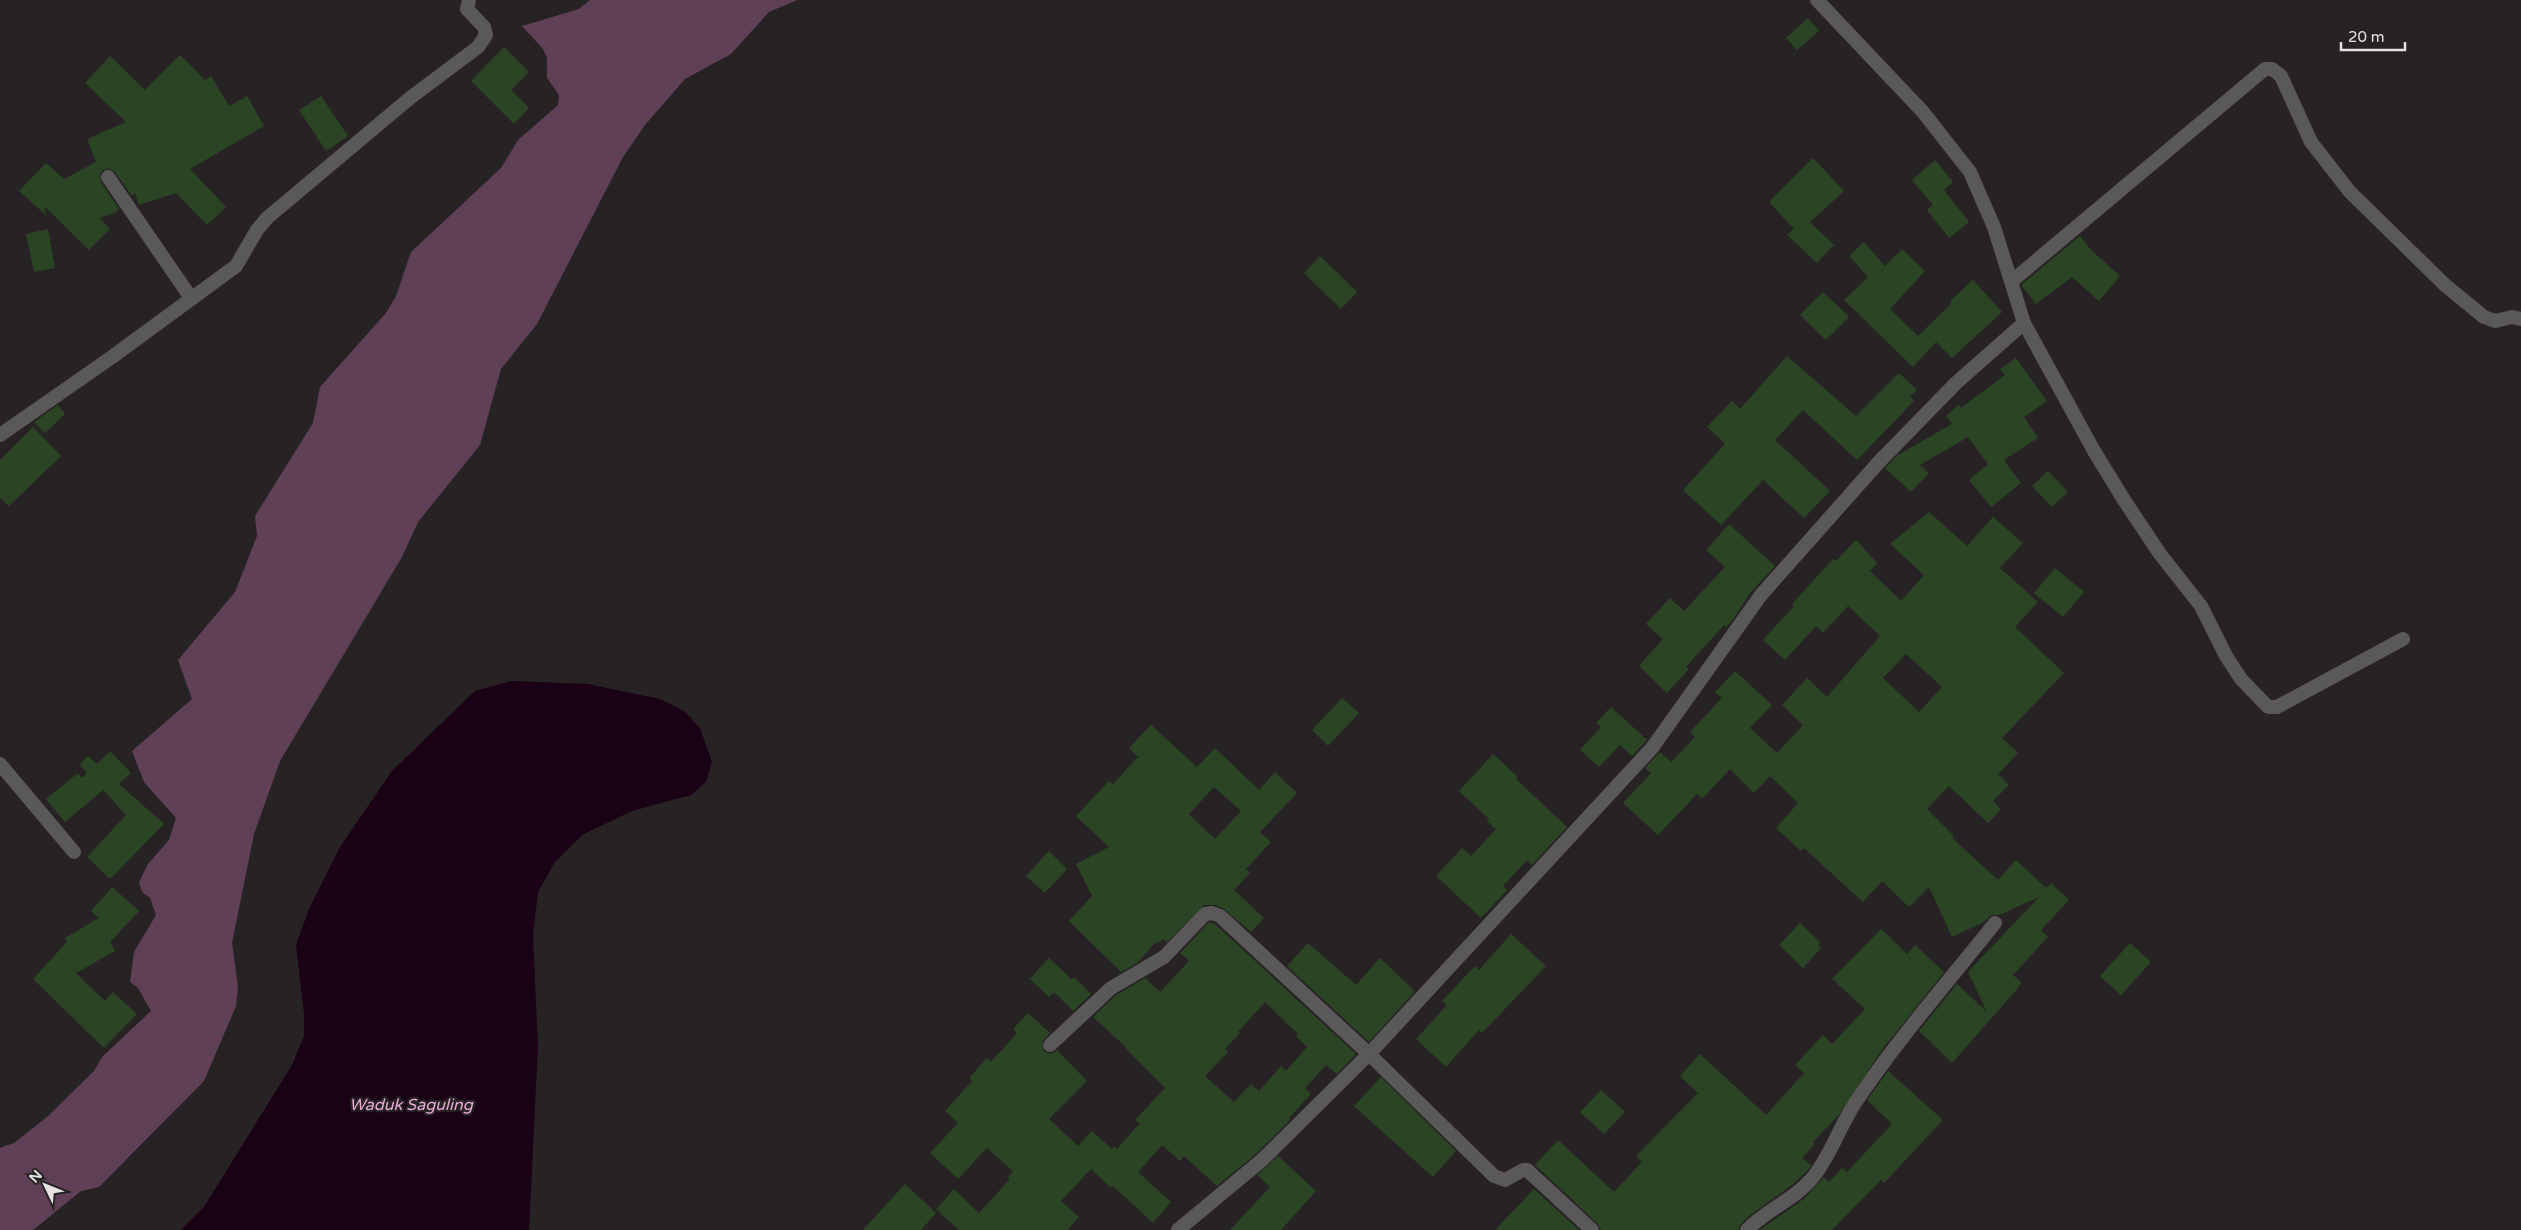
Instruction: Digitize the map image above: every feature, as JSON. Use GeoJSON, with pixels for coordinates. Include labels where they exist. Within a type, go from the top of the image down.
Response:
{"type":"FeatureCollection","features":[{"type":"Feature","properties":{"kind":"street"},"geometry":{"type":"LineString","coordinates":[[0,434],[112,357],[236,266],[257,230],[286,202],[410,98],[478,47],[486,35],[484,27],[467,8],[469,0]]}},
{"type":"Feature","properties":{"kind":"street"},"geometry":{"type":"LineString","coordinates":[[1817,0],[1923,112],[1966,166],[1994,227],[2024,324],[2094,451],[2124,500],[2160,554],[2201,606],[2226,656],[2242,679],[2268,706],[2278,707],[2403,640]]}},
{"type":"Feature","properties":{"kind":"street"},"geometry":{"type":"LineString","coordinates":[[2012,281],[2266,69],[2272,69],[2281,76],[2311,142],[2350,192],[2445,285],[2486,318],[2494,321],[2512,317],[2521,320]]}},
{"type":"Feature","properties":{"kind":"street"},"geometry":{"type":"LineString","coordinates":[[108,177],[191,298]]}},
{"type":"Feature","properties":{"kind":"street"},"geometry":{"type":"LineString","coordinates":[[1178,1230],[1262,1160],[1369,1054],[1652,748],[1761,595],[1878,463],[1956,383],[2024,324]]}},
{"type":"Feature","properties":{"kind":"street"},"geometry":{"type":"LineString","coordinates":[[0,764],[74,852]]}},
{"type":"Feature","properties":{"kind":"street"},"geometry":{"type":"LineString","coordinates":[[1050,1044],[1111,988],[1161,959],[1205,914],[1212,913],[1220,916],[1369,1054],[1494,1176],[1505,1180],[1523,1170],[1527,1170],[1592,1230]]}},
{"type":"Feature","properties":{"kind":"street"},"geometry":{"type":"LineString","coordinates":[[1747,1230],[1758,1218],[1783,1203],[1815,1175],[1856,1102],[1932,1001],[1995,923]]}},
{"type":"Feature","properties":{"kind":"shaded area"},"geometry":{"type":"Polygon","coordinates":[[[590,0],[797,0],[769,12],[731,54],[685,79],[645,125],[623,157],[537,324],[501,369],[480,445],[418,522],[402,557],[280,761],[254,834],[232,943],[238,987],[236,1006],[204,1081],[99,1187],[81,1191],[33,1230],[0,1230],[0,1148],[14,1143],[47,1117],[94,1071],[102,1057],[151,1011],[138,988],[130,982],[134,952],[156,915],[150,898],[142,892],[139,882],[148,864],[169,840],[176,818],[144,782],[132,751],[192,699],[178,660],[235,592],[257,536],[255,516],[313,423],[320,387],[386,313],[396,296],[411,252],[501,168],[518,140],[558,105],[559,95],[547,78],[547,58],[543,49],[522,26],[579,9],[590,0]]]}},
{"type":"Feature","properties":{"kind":"water","name":"Waduk Saguling"},"geometry":{"type":"Polygon","coordinates":[[[512,681],[588,684],[660,699],[684,711],[700,728],[712,762],[706,782],[691,795],[632,811],[582,835],[555,862],[538,892],[533,935],[538,1046],[529,1230],[181,1230],[204,1207],[292,1065],[304,1036],[304,1014],[296,945],[309,909],[340,847],[392,771],[475,691],[512,681]]]}},
{"type":"Feature","properties":{"kind":"building"},"geometry":{"type":"Polygon","coordinates":[[[1808,18],[1819,31],[1797,50],[1786,38],[1808,18]]]}},
{"type":"Feature","properties":{"kind":"building"},"geometry":{"type":"Polygon","coordinates":[[[504,47],[529,72],[511,90],[529,108],[514,124],[471,81],[504,47]]]}},
{"type":"Feature","properties":{"kind":"building"},"geometry":{"type":"Polygon","coordinates":[[[180,55],[205,80],[211,76],[229,106],[247,96],[264,126],[190,169],[226,207],[207,225],[176,193],[139,205],[135,193],[132,196],[115,172],[108,168],[103,170],[100,174],[101,182],[119,209],[115,213],[99,218],[110,229],[89,250],[44,206],[46,215],[19,191],[46,163],[64,179],[96,162],[87,139],[126,122],[85,83],[110,56],[145,90],[180,55]]]}},
{"type":"Feature","properties":{"kind":"building"},"geometry":{"type":"Polygon","coordinates":[[[321,96],[348,136],[326,151],[299,110],[321,96]]]}},
{"type":"Feature","properties":{"kind":"building"},"geometry":{"type":"Polygon","coordinates":[[[1813,158],[1844,191],[1810,222],[1834,245],[1817,263],[1787,235],[1794,229],[1769,202],[1813,158]]]}},
{"type":"Feature","properties":{"kind":"building"},"geometry":{"type":"Polygon","coordinates":[[[1935,160],[1953,182],[1944,190],[1969,222],[1949,238],[1927,210],[1933,205],[1912,180],[1935,160]]]}},
{"type":"Feature","properties":{"kind":"building"},"geometry":{"type":"Polygon","coordinates":[[[48,229],[55,268],[34,272],[26,234],[48,229]]]}},
{"type":"Feature","properties":{"kind":"building"},"geometry":{"type":"Polygon","coordinates":[[[2080,236],[2091,250],[2120,276],[2099,301],[2072,277],[2036,304],[2021,285],[2080,236]]]}},
{"type":"Feature","properties":{"kind":"building"},"geometry":{"type":"Polygon","coordinates":[[[1864,242],[1885,266],[1902,249],[1925,271],[1890,309],[1918,336],[1952,303],[1950,301],[1973,280],[2002,312],[1952,358],[1936,342],[1913,367],[1844,300],[1868,277],[1849,256],[1864,242]]]}},
{"type":"Feature","properties":{"kind":"building"},"geometry":{"type":"Polygon","coordinates":[[[1320,256],[1357,292],[1341,309],[1304,273],[1320,256]]]}},
{"type":"Feature","properties":{"kind":"building"},"geometry":{"type":"Polygon","coordinates":[[[1823,292],[1849,317],[1826,340],[1800,315],[1823,292]]]}},
{"type":"Feature","properties":{"kind":"building"},"geometry":{"type":"Polygon","coordinates":[[[1787,356],[1856,416],[1899,373],[1917,390],[1910,396],[1914,401],[1857,460],[1803,410],[1775,440],[1830,491],[1804,518],[1763,480],[1721,525],[1683,490],[1725,444],[1707,427],[1732,401],[1740,409],[1787,356]]]}},
{"type":"Feature","properties":{"kind":"building"},"geometry":{"type":"Polygon","coordinates":[[[2016,358],[2047,401],[2024,417],[2038,438],[2004,460],[2021,483],[1991,507],[1969,480],[1988,464],[1968,437],[1920,465],[1929,473],[1911,492],[1885,468],[1898,455],[1952,424],[1946,416],[1959,405],[1961,408],[2005,375],[2000,369],[2016,358]]]}},
{"type":"Feature","properties":{"kind":"building"},"geometry":{"type":"Polygon","coordinates":[[[58,405],[65,414],[45,433],[34,422],[58,405]]]}},
{"type":"Feature","properties":{"kind":"building"},"geometry":{"type":"Polygon","coordinates":[[[33,427],[61,456],[9,506],[0,498],[0,460],[33,427]]]}},
{"type":"Feature","properties":{"kind":"building"},"geometry":{"type":"Polygon","coordinates":[[[2048,471],[2068,492],[2052,507],[2032,486],[2048,471]]]}},
{"type":"Feature","properties":{"kind":"building"},"geometry":{"type":"Polygon","coordinates":[[[1929,512],[1967,546],[1993,517],[2023,543],[2000,568],[2038,602],[2015,627],[2064,673],[2002,738],[2018,753],[1998,774],[2009,785],[1993,801],[2001,809],[1988,823],[1949,786],[1927,809],[1954,836],[1952,838],[1998,880],[2016,860],[2046,888],[2051,883],[2069,900],[2041,930],[2048,937],[2013,975],[2021,982],[2018,988],[1952,1063],[1919,1031],[1957,984],[1987,1012],[1968,972],[2039,897],[1999,915],[1991,915],[1984,922],[1952,937],[1929,887],[1909,907],[1882,881],[1863,902],[1804,848],[1801,851],[1776,828],[1798,803],[1770,776],[1754,793],[1730,769],[1702,799],[1697,794],[1658,835],[1623,803],[1651,773],[1645,768],[1660,752],[1671,762],[1695,737],[1690,732],[1722,698],[1715,692],[1735,671],[1772,705],[1750,728],[1777,753],[1803,725],[1782,705],[1807,678],[1827,697],[1880,636],[1848,606],[1823,633],[1816,626],[1785,660],[1763,640],[1794,606],[1792,604],[1833,559],[1836,561],[1856,540],[1877,563],[1870,571],[1901,601],[1924,575],[1890,544],[1929,512]],[[1906,654],[1883,678],[1919,712],[1942,687],[1906,654]]]}},
{"type":"Feature","properties":{"kind":"building"},"geometry":{"type":"Polygon","coordinates":[[[1729,524],[1775,566],[1750,593],[1732,621],[1726,627],[1724,625],[1686,667],[1689,669],[1667,693],[1639,666],[1663,639],[1646,624],[1670,598],[1684,611],[1725,567],[1706,550],[1729,524]]]}},
{"type":"Feature","properties":{"kind":"building"},"geometry":{"type":"Polygon","coordinates":[[[2055,568],[2084,592],[2063,617],[2034,593],[2055,568]]]}},
{"type":"Feature","properties":{"kind":"building"},"geometry":{"type":"Polygon","coordinates":[[[1342,698],[1359,713],[1328,746],[1312,730],[1342,698]]]}},
{"type":"Feature","properties":{"kind":"building"},"geometry":{"type":"Polygon","coordinates":[[[1611,707],[1647,740],[1632,756],[1620,745],[1599,767],[1580,750],[1601,727],[1596,723],[1611,707]]]}},
{"type":"Feature","properties":{"kind":"building"},"geometry":{"type":"Polygon","coordinates":[[[1151,725],[1197,767],[1215,748],[1259,790],[1275,772],[1297,793],[1260,832],[1271,842],[1246,869],[1250,873],[1234,890],[1264,918],[1251,932],[1223,908],[1215,905],[1204,905],[1167,942],[1163,939],[1158,944],[1156,942],[1137,963],[1121,972],[1069,921],[1092,896],[1076,864],[1109,847],[1076,816],[1109,781],[1113,784],[1138,757],[1129,748],[1151,725]],[[1214,787],[1189,814],[1215,839],[1241,811],[1214,787]]]}},
{"type":"Feature","properties":{"kind":"building"},"geometry":{"type":"Polygon","coordinates":[[[110,751],[131,773],[119,784],[164,824],[110,879],[87,857],[126,815],[103,790],[65,822],[46,799],[78,773],[82,778],[87,773],[80,765],[88,756],[97,764],[110,751]]]}},
{"type":"Feature","properties":{"kind":"building"},"geometry":{"type":"Polygon","coordinates":[[[1493,754],[1518,777],[1516,779],[1567,827],[1532,865],[1527,860],[1503,886],[1507,890],[1481,918],[1436,876],[1462,848],[1471,856],[1496,829],[1487,821],[1489,819],[1459,791],[1493,754]]]}},
{"type":"Feature","properties":{"kind":"building"},"geometry":{"type":"Polygon","coordinates":[[[1049,851],[1067,869],[1045,893],[1026,876],[1049,851]]]}},
{"type":"Feature","properties":{"kind":"building"},"geometry":{"type":"Polygon","coordinates":[[[112,887],[139,911],[110,942],[115,951],[76,973],[105,1001],[113,992],[137,1014],[104,1048],[33,979],[67,942],[65,938],[99,918],[91,911],[112,887]]]}},
{"type":"Feature","properties":{"kind":"building"},"geometry":{"type":"Polygon","coordinates":[[[1209,922],[1215,924],[1356,1054],[1337,1074],[1326,1065],[1305,1088],[1311,1094],[1289,1118],[1290,1120],[1256,1154],[1217,1186],[1184,1156],[1180,1161],[1162,1145],[1138,1172],[1171,1202],[1153,1223],[1113,1186],[1111,1188],[1091,1169],[1061,1201],[1079,1217],[1067,1230],[959,1230],[936,1209],[954,1189],[979,1213],[1010,1179],[1008,1177],[1013,1171],[987,1148],[958,1179],[930,1153],[958,1123],[945,1111],[972,1081],[969,1078],[987,1058],[991,1062],[1017,1033],[1013,1029],[1028,1013],[1050,1033],[1042,1042],[1043,1051],[1051,1054],[1057,1050],[1087,1081],[1049,1119],[1078,1146],[1092,1131],[1112,1149],[1114,1146],[1117,1149],[1140,1123],[1135,1120],[1165,1088],[1127,1048],[1093,1017],[1116,995],[1145,978],[1160,992],[1189,961],[1180,953],[1209,922]],[[1265,1002],[1225,1049],[1228,1052],[1205,1076],[1234,1102],[1251,1084],[1259,1091],[1281,1066],[1286,1071],[1307,1047],[1296,1036],[1298,1034],[1265,1002]]]}},
{"type":"Feature","properties":{"kind":"building"},"geometry":{"type":"Polygon","coordinates":[[[1800,923],[1820,942],[1818,945],[1821,948],[1803,968],[1779,945],[1800,923]]]}},
{"type":"Feature","properties":{"kind":"building"},"geometry":{"type":"Polygon","coordinates":[[[1881,929],[1907,954],[1915,945],[1944,972],[1881,1051],[1838,1116],[1813,1142],[1815,1144],[1802,1158],[1811,1165],[1807,1171],[1793,1184],[1749,1216],[1738,1230],[1601,1230],[1598,1224],[1535,1165],[1558,1140],[1614,1192],[1642,1162],[1636,1156],[1698,1093],[1680,1076],[1700,1054],[1766,1115],[1804,1073],[1795,1065],[1823,1035],[1832,1044],[1865,1009],[1832,979],[1881,929]]]}},
{"type":"Feature","properties":{"kind":"building"},"geometry":{"type":"Polygon","coordinates":[[[1511,934],[1546,966],[1482,1033],[1479,1030],[1446,1067],[1416,1039],[1447,1005],[1442,1001],[1475,966],[1479,970],[1511,934]]]}},
{"type":"Feature","properties":{"kind":"building"},"geometry":{"type":"Polygon","coordinates":[[[1308,943],[1356,985],[1380,958],[1415,991],[1369,1042],[1287,966],[1308,943]]]}},
{"type":"Feature","properties":{"kind":"building"},"geometry":{"type":"Polygon","coordinates":[[[2130,943],[2151,962],[2121,995],[2100,976],[2130,943]]]}},
{"type":"Feature","properties":{"kind":"building"},"geometry":{"type":"Polygon","coordinates":[[[1049,958],[1071,979],[1074,977],[1091,994],[1073,1011],[1054,992],[1049,997],[1030,979],[1049,958]]]}},
{"type":"Feature","properties":{"kind":"building"},"geometry":{"type":"Polygon","coordinates":[[[1888,1071],[1943,1120],[1884,1183],[1881,1180],[1832,1230],[1760,1230],[1805,1198],[1824,1177],[1829,1182],[1842,1168],[1847,1172],[1892,1124],[1867,1100],[1888,1071]]]}},
{"type":"Feature","properties":{"kind":"building"},"geometry":{"type":"Polygon","coordinates":[[[1381,1077],[1456,1151],[1433,1177],[1354,1106],[1381,1077]]]}},
{"type":"Feature","properties":{"kind":"building"},"geometry":{"type":"Polygon","coordinates":[[[1601,1090],[1625,1112],[1604,1134],[1580,1112],[1601,1090]]]}},
{"type":"Feature","properties":{"kind":"building"},"geometry":{"type":"Polygon","coordinates":[[[1278,1156],[1316,1191],[1281,1230],[1230,1230],[1270,1187],[1257,1175],[1278,1156]]]}},
{"type":"Feature","properties":{"kind":"building"},"geometry":{"type":"Polygon","coordinates":[[[905,1184],[936,1213],[921,1230],[863,1230],[905,1184]]]}},
{"type":"Feature","properties":{"kind":"building"},"geometry":{"type":"Polygon","coordinates":[[[1534,1189],[1579,1230],[1495,1230],[1534,1189]]]}}]}
